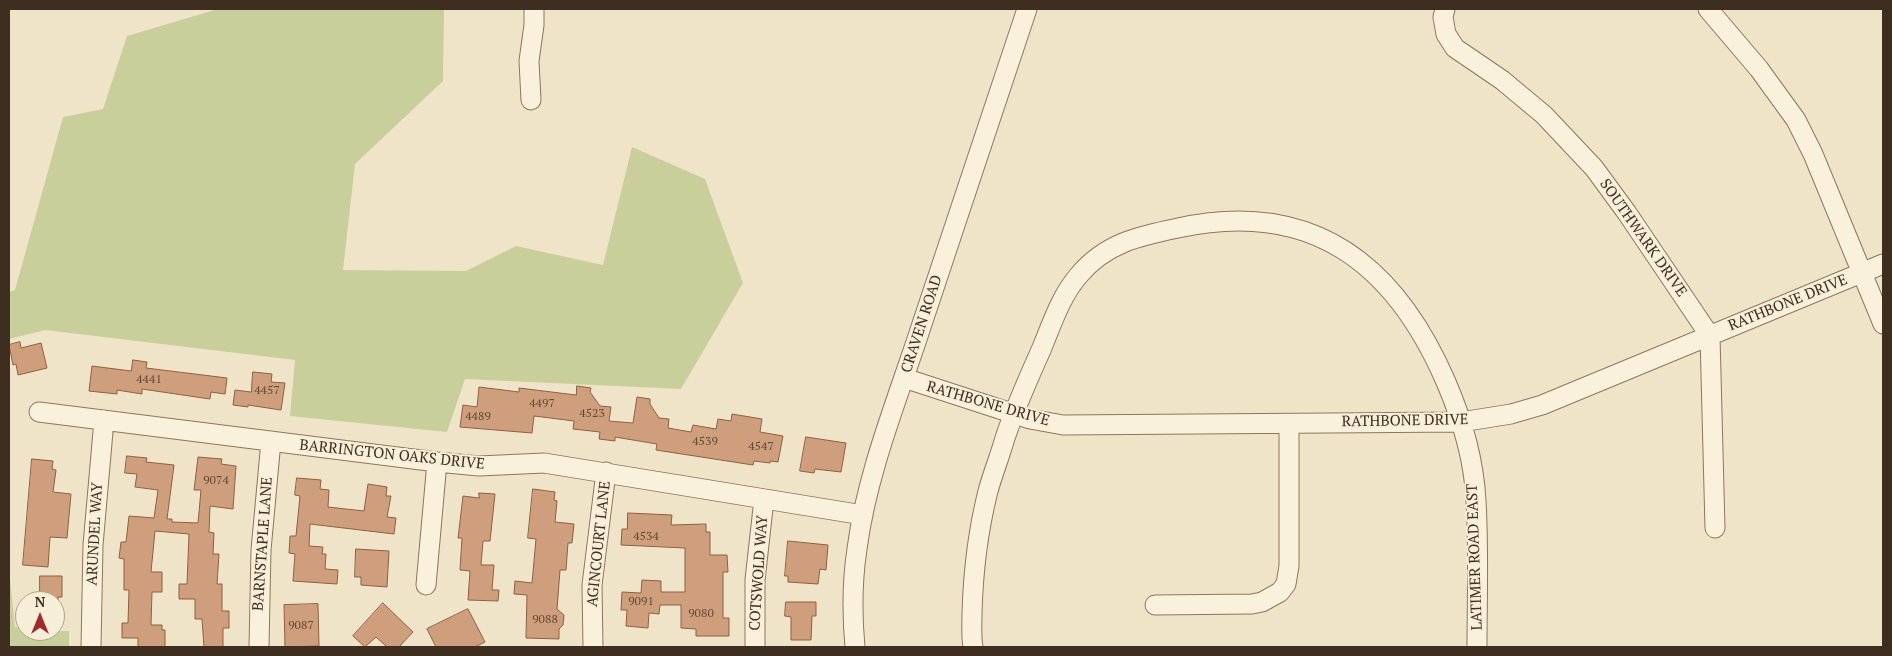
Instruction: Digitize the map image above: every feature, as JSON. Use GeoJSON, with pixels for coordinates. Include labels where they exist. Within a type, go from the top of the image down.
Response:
{"type":"FeatureCollection","features":[{"type":"Feature","properties":{"kind":"street"},"geometry":{"type":"LineString","coordinates":[[532,100],[529,61],[534,9]]}},
{"type":"Feature","properties":{"kind":"street","name":"CRAVEN ROAD"},"geometry":{"type":"LineString","coordinates":[[855,647],[853,621],[854,579],[863,515],[904,378],[1027,9]]}},
{"type":"Feature","properties":{"kind":"street","name":"SOUTHWARK DRIVE"},"geometry":{"type":"LineString","coordinates":[[1445,9],[1446,34],[1455,48],[1502,80],[1544,115],[1594,168],[1627,212],[1710,336]]}},
{"type":"Feature","properties":{"kind":"street"},"geometry":{"type":"LineString","coordinates":[[1708,9],[1759,69],[1796,120],[1883,324]]}},
{"type":"Feature","properties":{"kind":"street","name":"LATIMER ROAD EAST"},"geometry":{"type":"LineString","coordinates":[[973,647],[972,592],[978,543],[988,491],[1013,414],[1063,297],[1079,274],[1098,257],[1118,244],[1140,236],[1206,222],[1247,220],[1286,226],[1310,234],[1339,248],[1379,277],[1398,299],[1424,338],[1446,381],[1461,422],[1469,454],[1476,500],[1477,647]]}},
{"type":"Feature","properties":{"kind":"street","name":"RATHBONE DRIVE"},"geometry":{"type":"LineString","coordinates":[[904,378],[1039,422],[1063,425],[1461,422],[1511,414],[1542,405],[1883,264]]}},
{"type":"Feature","properties":{"kind":"street"},"geometry":{"type":"LineString","coordinates":[[1710,336],[1715,528]]}},
{"type":"Feature","properties":{"kind":"street","name":"BARRINGTON OAKS DRIVE"},"geometry":{"type":"LineString","coordinates":[[39,412],[437,462],[479,466],[544,463],[863,515]]}},
{"type":"Feature","properties":{"kind":"street","name":"ARUNDEL WAY"},"geometry":{"type":"LineString","coordinates":[[92,647],[93,545],[104,420]]}},
{"type":"Feature","properties":{"kind":"street"},"geometry":{"type":"LineString","coordinates":[[1156,605],[1252,604],[1270,598],[1280,592],[1286,584],[1289,566],[1289,424]]}},
{"type":"Feature","properties":{"kind":"street","name":"BARNSTAPLE LANE"},"geometry":{"type":"LineString","coordinates":[[259,647],[261,550],[271,441]]}},
{"type":"Feature","properties":{"kind":"street"},"geometry":{"type":"LineString","coordinates":[[426,585],[437,462]]}},
{"type":"Feature","properties":{"kind":"street","name":"AGINCOURT LANE"},"geometry":{"type":"LineString","coordinates":[[593,647],[592,584],[606,472]]}},
{"type":"Feature","properties":{"kind":"street","name":"COTSWOLD WAY"},"geometry":{"type":"LineString","coordinates":[[755,647],[755,580],[764,499]]}},
{"type":"Feature","properties":{"kind":"green space"},"geometry":{"type":"Polygon","coordinates":[[[218,9],[444,9],[443,81],[355,164],[343,270],[466,271],[516,246],[603,265],[632,147],[705,179],[743,283],[681,389],[465,379],[447,432],[290,416],[295,360],[45,330],[9,339],[9,292],[15,290],[63,117],[103,109],[127,36],[218,9]]]}},
{"type":"Feature","properties":{"kind":"green space"},"geometry":{"type":"Polygon","coordinates":[[[9,569],[15,641],[65,641],[65,631],[69,631],[69,647],[9,647],[9,569]]]}},
{"type":"Feature","properties":{"kind":"building"},"geometry":{"type":"Polygon","coordinates":[[[20,342],[21,348],[41,343],[47,368],[18,375],[16,364],[13,365],[9,345],[20,342]]]}},
{"type":"Feature","properties":{"kind":"building"},"geometry":{"type":"Polygon","coordinates":[[[133,360],[147,362],[146,368],[227,378],[225,394],[211,392],[210,399],[142,389],[142,394],[117,390],[117,394],[89,391],[92,366],[131,371],[133,360]]]}},
{"type":"Feature","properties":{"kind":"building"},"geometry":{"type":"Polygon","coordinates":[[[253,372],[272,374],[271,382],[285,383],[281,410],[248,405],[248,407],[233,405],[235,390],[251,392],[253,372]]]}},
{"type":"Feature","properties":{"kind":"building"},"geometry":{"type":"Polygon","coordinates":[[[577,386],[591,388],[590,392],[600,406],[611,407],[609,421],[633,423],[637,397],[650,399],[650,404],[659,418],[669,419],[668,428],[691,432],[693,425],[716,429],[718,419],[731,421],[732,414],[762,419],[760,432],[783,436],[778,462],[754,461],[753,465],[656,450],[657,444],[615,437],[615,441],[599,439],[600,432],[573,429],[574,421],[534,416],[532,433],[460,427],[463,405],[477,407],[479,387],[519,392],[519,388],[576,395],[577,386]]]}},
{"type":"Feature","properties":{"kind":"building"},"geometry":{"type":"Polygon","coordinates":[[[806,437],[846,443],[841,472],[815,469],[814,473],[800,471],[806,437]]]}},
{"type":"Feature","properties":{"kind":"building"},"geometry":{"type":"Polygon","coordinates":[[[127,456],[147,458],[146,462],[174,465],[167,519],[172,519],[172,522],[198,523],[201,490],[194,490],[198,457],[222,459],[221,464],[236,466],[233,509],[210,506],[209,532],[214,533],[213,554],[219,554],[217,584],[222,584],[222,611],[229,611],[229,628],[223,628],[223,647],[204,647],[202,619],[195,619],[195,599],[179,599],[179,584],[187,584],[189,534],[155,531],[151,572],[162,572],[162,592],[152,592],[151,625],[162,625],[162,630],[165,630],[165,647],[138,647],[138,638],[122,638],[122,623],[128,623],[129,590],[124,590],[124,559],[119,558],[121,542],[126,542],[129,516],[154,518],[158,490],[135,487],[137,474],[125,473],[127,456]]]}},
{"type":"Feature","properties":{"kind":"building"},"geometry":{"type":"Polygon","coordinates":[[[32,459],[53,461],[52,469],[56,470],[53,492],[71,494],[67,538],[50,537],[48,567],[23,565],[32,459]]]}},
{"type":"Feature","properties":{"kind":"building"},"geometry":{"type":"Polygon","coordinates":[[[297,478],[321,480],[320,489],[329,490],[328,507],[364,511],[368,484],[387,487],[386,496],[391,496],[387,517],[396,518],[394,534],[310,524],[309,546],[323,547],[322,554],[326,554],[325,569],[338,570],[337,584],[293,581],[295,554],[289,553],[290,536],[296,536],[300,496],[295,495],[297,478]]]}},
{"type":"Feature","properties":{"kind":"building"},"geometry":{"type":"Polygon","coordinates":[[[533,489],[555,492],[554,500],[557,501],[555,522],[574,524],[572,543],[568,543],[566,570],[560,570],[557,609],[564,615],[563,625],[559,629],[559,639],[526,638],[527,595],[514,594],[515,581],[532,583],[536,539],[528,538],[533,489]]]}},
{"type":"Feature","properties":{"kind":"building"},"geometry":{"type":"Polygon","coordinates":[[[479,493],[495,494],[490,541],[483,541],[481,565],[494,565],[492,590],[499,590],[498,601],[468,600],[470,571],[460,570],[462,538],[458,538],[463,496],[479,498],[479,493]]]}},
{"type":"Feature","properties":{"kind":"building"},"geometry":{"type":"Polygon","coordinates":[[[628,513],[672,515],[671,525],[706,524],[706,532],[710,532],[710,555],[727,555],[728,572],[723,572],[723,618],[729,618],[729,636],[696,636],[696,629],[681,628],[681,605],[660,605],[659,614],[649,613],[648,628],[626,626],[627,610],[621,610],[622,592],[641,593],[642,580],[661,581],[661,592],[685,592],[685,548],[621,545],[622,529],[627,529],[628,513]]]}},
{"type":"Feature","properties":{"kind":"building"},"geometry":{"type":"Polygon","coordinates":[[[788,541],[828,545],[826,570],[820,569],[818,584],[788,582],[788,576],[785,576],[788,541]]]}},
{"type":"Feature","properties":{"kind":"building"},"geometry":{"type":"Polygon","coordinates":[[[356,549],[389,551],[387,587],[361,585],[361,577],[355,577],[356,549]]]}},
{"type":"Feature","properties":{"kind":"building"},"geometry":{"type":"Polygon","coordinates":[[[40,576],[62,576],[62,591],[40,591],[40,576]]]}},
{"type":"Feature","properties":{"kind":"building"},"geometry":{"type":"Polygon","coordinates":[[[786,602],[816,602],[816,616],[812,616],[811,640],[791,640],[791,617],[785,616],[786,602]]]}},
{"type":"Feature","properties":{"kind":"building"},"geometry":{"type":"Polygon","coordinates":[[[383,603],[413,632],[399,647],[387,647],[376,637],[365,647],[353,636],[383,603]]]}},
{"type":"Feature","properties":{"kind":"building"},"geometry":{"type":"Polygon","coordinates":[[[318,604],[319,646],[285,647],[284,605],[318,604]]]}},
{"type":"Feature","properties":{"kind":"building"},"geometry":{"type":"Polygon","coordinates":[[[468,609],[485,642],[475,647],[436,647],[427,629],[468,609]]]}}]}
